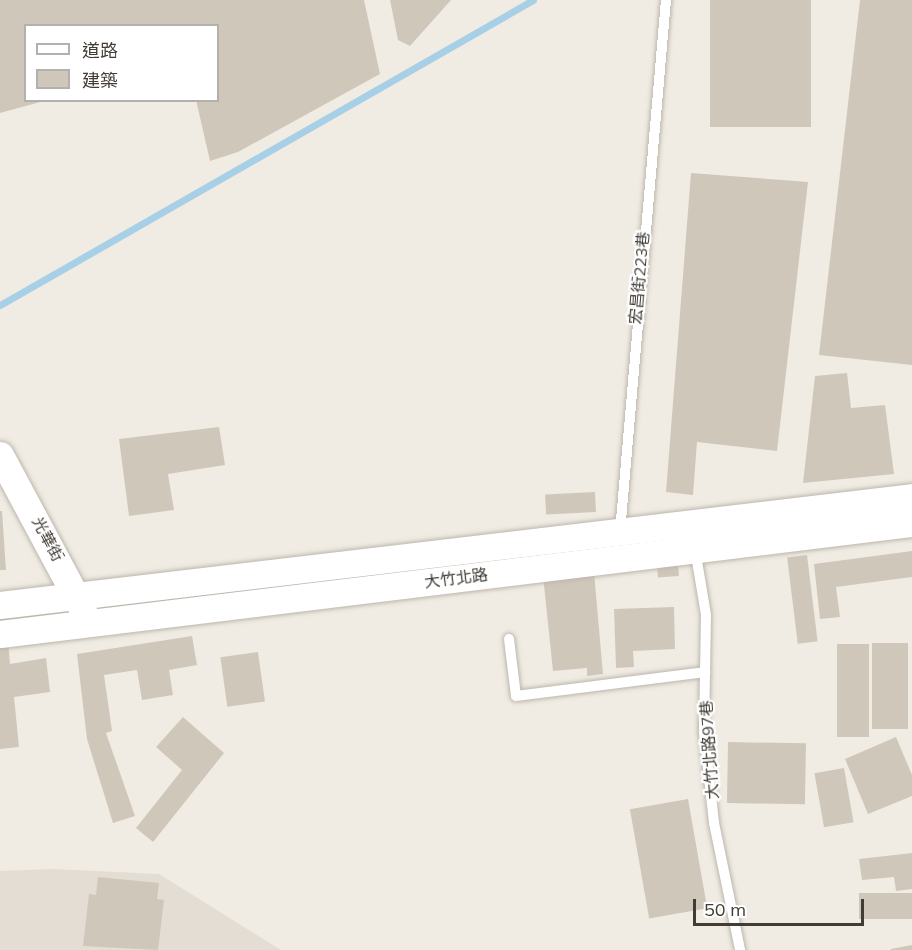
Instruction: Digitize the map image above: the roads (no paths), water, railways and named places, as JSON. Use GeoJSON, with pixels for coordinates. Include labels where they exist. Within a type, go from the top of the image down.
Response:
{"type":"FeatureCollection","features":[{"type":"Feature","properties":{"kind":"street","name":"光華街"},"geometry":{"type":"LineString","coordinates":[[0,455],[77,595],[90,626]]}},
{"type":"Feature","properties":{"kind":"street","name":"大竹北路"},"geometry":{"type":"LineString","coordinates":[[0,634],[90,626],[621,546],[912,498]]}},
{"type":"Feature","properties":{"kind":"street","name":"大竹北路"},"geometry":{"type":"LineString","coordinates":[[0,605],[77,595],[621,546],[695,549],[912,524]]}},
{"type":"Feature","properties":{"kind":"lane","name":"宏昌街223巷"},"geometry":{"type":"LineString","coordinates":[[621,546],[666,0]]}},
{"type":"Feature","properties":{"kind":"lane","name":"大竹北路97巷"},"geometry":{"type":"LineString","coordinates":[[695,549],[706,615],[704,732],[714,823],[740,950]]}},
{"type":"Feature","properties":{"kind":"lane"},"geometry":{"type":"LineString","coordinates":[[509,639],[516,696],[705,672]]}},
{"type":"Feature","properties":{"kind":"waterway"},"geometry":{"type":"LineString","coordinates":[[0,305],[533,0]]}}]}
